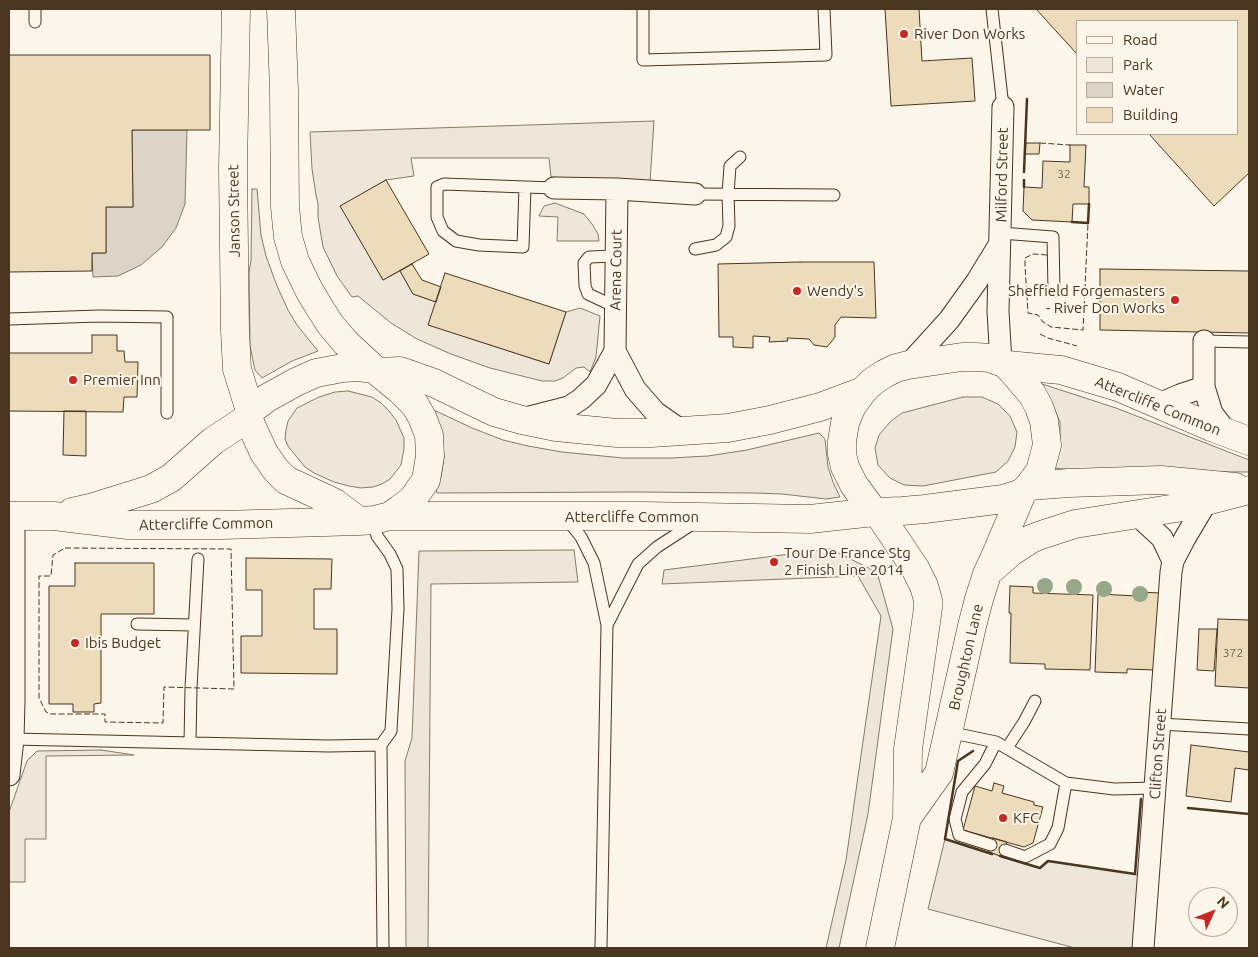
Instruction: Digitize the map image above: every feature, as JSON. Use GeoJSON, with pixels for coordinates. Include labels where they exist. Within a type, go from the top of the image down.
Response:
{"type":"FeatureCollection","features":[{"type":"Feature","properties":{"kind":"main road","name":"Janson Street"},"geometry":{"type":"LineString","coordinates":[[236,9],[233,168],[235,331],[237,369],[249,415]]}},
{"type":"Feature","properties":{"kind":"main road"},"geometry":{"type":"LineString","coordinates":[[281,9],[285,208],[288,237],[295,261],[309,290],[330,324],[346,343],[376,370],[401,391],[415,405],[429,434],[430,456],[426,480],[412,500],[400,509],[374,519],[286,480],[264,453],[249,415],[267,398],[296,382],[316,373],[343,368],[358,367],[376,370],[400,371],[434,383],[494,412],[556,427],[599,432],[651,433],[728,428],[770,420],[820,407],[863,391]]}},
{"type":"Feature","properties":{"kind":"main road","name":"Attercliffe Common"},"geometry":{"type":"LineString","coordinates":[[863,391],[872,382],[896,368],[962,357],[990,358],[1004,363],[1061,370],[1118,387],[1239,437]]}},
{"type":"Feature","properties":{"kind":"main road","name":"Broughton Lane"},"geometry":{"type":"LineString","coordinates":[[907,818],[939,773],[972,626],[987,574],[1025,490],[1040,471],[1045,455],[1047,445],[1040,407],[1032,394],[1004,363]]}},
{"type":"Feature","properties":{"kind":"main road","name":"Broughton Lane"},"geometry":{"type":"LineString","coordinates":[[863,391],[852,406],[845,423],[842,441],[845,467],[854,485],[916,568],[928,600],[926,627],[908,749],[907,818],[880,948]]}},
{"type":"Feature","properties":{"kind":"main road","name":"Attercliffe Common"},"geometry":{"type":"LineString","coordinates":[[54,516],[90,508],[151,490],[171,478],[213,441],[249,415]]}},
{"type":"Feature","properties":{"kind":"main road"},"geometry":{"type":"LineString","coordinates":[[1025,490],[1070,483],[1161,480],[1249,489]]}},
{"type":"Feature","properties":{"kind":"main road"},"geometry":{"type":"LineString","coordinates":[[987,574],[1011,552],[1041,535],[1075,524],[1183,507],[1249,489]]}},
{"type":"Feature","properties":{"kind":"main road","name":"Attercliffe Common"},"geometry":{"type":"LineString","coordinates":[[12,516],[54,516],[128,525],[222,525],[374,519],[565,516],[810,519],[925,509],[1002,499],[1025,490]]}},
{"type":"Feature","properties":{"kind":"street","name":"Milford Street"},"geometry":{"type":"LineString","coordinates":[[1003,107],[998,311],[1004,363]]}},
{"type":"Feature","properties":{"kind":"street"},"geometry":{"type":"LineString","coordinates":[[554,188],[617,189],[695,194]]}},
{"type":"Feature","properties":{"kind":"street","name":"Arena Court"},"geometry":{"type":"LineString","coordinates":[[522,420],[569,407],[581,399],[596,385],[615,351],[617,189]]}},
{"type":"Feature","properties":{"kind":"street","name":"Milford Street"},"geometry":{"type":"LineString","coordinates":[[908,365],[949,320],[978,281],[1000,238]]}},
{"type":"Feature","properties":{"kind":"street"},"geometry":{"type":"LineString","coordinates":[[1204,342],[1204,387],[1212,413],[1239,437]]}},
{"type":"Feature","properties":{"kind":"street","name":"Arena Court"},"geometry":{"type":"LineString","coordinates":[[615,351],[635,389],[655,412],[682,431]]}},
{"type":"Feature","properties":{"kind":"street"},"geometry":{"type":"LineString","coordinates":[[1159,404],[1204,387]]}},
{"type":"Feature","properties":{"kind":"street","name":"Clifton Street"},"geometry":{"type":"LineString","coordinates":[[1144,948],[1173,561],[1207,501]]}},
{"type":"Feature","properties":{"kind":"street"},"geometry":{"type":"LineString","coordinates":[[1136,514],[1162,538],[1173,561]]}},
{"type":"Feature","properties":{"kind":"street"},"geometry":{"type":"LineString","coordinates":[[9,775],[13,739],[12,516]]}},
{"type":"Feature","properties":{"kind":"lane"},"geometry":{"type":"LineString","coordinates":[[35,9],[35,22]]}},
{"type":"Feature","properties":{"kind":"lane"},"geometry":{"type":"LineString","coordinates":[[643,9],[643,60],[826,55],[824,9]]}},
{"type":"Feature","properties":{"kind":"lane"},"geometry":{"type":"LineString","coordinates":[[992,9],[1003,107]]}},
{"type":"Feature","properties":{"kind":"lane"},"geometry":{"type":"LineString","coordinates":[[694,249],[716,245],[726,237],[729,226],[728,194],[730,166],[740,157]]}},
{"type":"Feature","properties":{"kind":"lane"},"geometry":{"type":"LineString","coordinates":[[525,187],[523,247],[479,245],[456,241],[443,231],[436,217],[437,187],[444,184],[554,188]]}},
{"type":"Feature","properties":{"kind":"lane"},"geometry":{"type":"LineString","coordinates":[[695,194],[834,195]]}},
{"type":"Feature","properties":{"kind":"lane"},"geometry":{"type":"LineString","coordinates":[[1000,238],[1053,237],[1054,291]]}},
{"type":"Feature","properties":{"kind":"lane"},"geometry":{"type":"LineString","coordinates":[[616,256],[590,257],[584,263],[585,286],[588,294],[616,307]]}},
{"type":"Feature","properties":{"kind":"lane"},"geometry":{"type":"LineString","coordinates":[[9,319],[99,316],[167,318],[167,413]]}},
{"type":"Feature","properties":{"kind":"lane"},"geometry":{"type":"LineString","coordinates":[[1204,342],[1249,342]]}},
{"type":"Feature","properties":{"kind":"lane"},"geometry":{"type":"LineString","coordinates":[[565,516],[581,537],[594,563],[607,625],[601,948]]}},
{"type":"Feature","properties":{"kind":"lane"},"geometry":{"type":"LineString","coordinates":[[607,625],[638,564],[657,547],[703,518]]}},
{"type":"Feature","properties":{"kind":"lane"},"geometry":{"type":"LineString","coordinates":[[374,519],[377,536],[390,554],[397,569],[398,609],[391,731],[381,745],[383,948]]}},
{"type":"Feature","properties":{"kind":"lane"},"geometry":{"type":"LineString","coordinates":[[190,743],[198,559]]}},
{"type":"Feature","properties":{"kind":"lane"},"geometry":{"type":"LineString","coordinates":[[137,624],[194,625]]}},
{"type":"Feature","properties":{"kind":"lane"},"geometry":{"type":"LineString","coordinates":[[1007,748],[1035,701]]}},
{"type":"Feature","properties":{"kind":"lane"},"geometry":{"type":"LineString","coordinates":[[1160,724],[1249,730]]}},
{"type":"Feature","properties":{"kind":"lane"},"geometry":{"type":"LineString","coordinates":[[948,732],[996,742],[1066,784],[1114,789],[1156,788]]}},
{"type":"Feature","properties":{"kind":"lane"},"geometry":{"type":"LineString","coordinates":[[13,739],[329,746],[381,745]]}},
{"type":"Feature","properties":{"kind":"lane"},"geometry":{"type":"LineString","coordinates":[[991,845],[960,835],[955,819],[962,792],[985,764],[996,742]]}},
{"type":"Feature","properties":{"kind":"lane"},"geometry":{"type":"LineString","coordinates":[[1005,850],[1025,857],[1050,844],[1058,828],[1066,784]]}},
{"type":"Feature","properties":{"kind":"green space"},"geometry":{"type":"Polygon","coordinates":[[[654,121],[650,182],[551,177],[549,158],[411,158],[414,176],[386,180],[341,206],[383,280],[400,271],[413,294],[436,302],[429,325],[549,364],[566,312],[580,308],[600,316],[596,357],[590,372],[584,367],[576,368],[563,378],[555,381],[542,381],[490,368],[417,339],[391,323],[358,296],[352,297],[337,276],[323,247],[312,169],[310,132],[654,121]]]}},
{"type":"Feature","properties":{"kind":"green space"},"geometry":{"type":"Polygon","coordinates":[[[252,189],[257,189],[261,235],[266,256],[277,286],[297,325],[318,351],[292,361],[262,378],[255,370],[250,346],[249,272],[251,261],[252,189]]]}},
{"type":"Feature","properties":{"kind":"green space"},"geometry":{"type":"Polygon","coordinates":[[[555,203],[584,214],[598,234],[599,241],[557,241],[558,217],[539,216],[544,206],[555,203]]]}},
{"type":"Feature","properties":{"kind":"green space"},"geometry":{"type":"Polygon","coordinates":[[[1039,383],[1116,408],[1249,460],[1249,472],[1085,471],[1054,468],[1060,441],[1060,422],[1051,401],[1039,383]]]}},
{"type":"Feature","properties":{"kind":"green space"},"geometry":{"type":"Polygon","coordinates":[[[348,391],[372,397],[381,403],[396,420],[404,438],[401,465],[390,479],[373,487],[349,486],[314,473],[305,467],[288,446],[285,439],[288,421],[297,408],[319,397],[335,392],[348,391]]]}},
{"type":"Feature","properties":{"kind":"green space"},"geometry":{"type":"Polygon","coordinates":[[[963,397],[982,397],[998,404],[1010,416],[1017,432],[1015,447],[1008,461],[996,472],[923,486],[904,485],[890,478],[878,465],[875,448],[879,435],[890,422],[902,413],[963,397]]]}},
{"type":"Feature","properties":{"kind":"green space"},"geometry":{"type":"Polygon","coordinates":[[[436,411],[503,440],[562,452],[623,458],[708,456],[747,450],[819,433],[825,439],[828,467],[840,497],[826,499],[754,493],[437,493],[436,490],[441,477],[444,457],[442,436],[433,412],[436,411]]]}},
{"type":"Feature","properties":{"kind":"green space"},"geometry":{"type":"Polygon","coordinates":[[[830,549],[877,572],[893,629],[868,814],[839,948],[826,948],[846,860],[881,616],[858,576],[662,584],[664,570],[830,549]]]}},
{"type":"Feature","properties":{"kind":"green space"},"geometry":{"type":"Polygon","coordinates":[[[574,550],[578,582],[431,584],[428,948],[406,948],[405,761],[412,738],[419,551],[574,550]]]}},
{"type":"Feature","properties":{"kind":"green space"},"geometry":{"type":"Polygon","coordinates":[[[101,750],[134,755],[46,756],[46,839],[25,839],[25,882],[9,882],[9,812],[27,761],[37,751],[101,750]]]}},
{"type":"Feature","properties":{"kind":"green space"},"geometry":{"type":"Polygon","coordinates":[[[945,839],[1040,868],[1048,861],[1135,874],[1143,879],[1134,948],[1075,948],[928,909],[945,839]]]}},
{"type":"Feature","properties":{"kind":"water"},"geometry":{"type":"Polygon","coordinates":[[[132,130],[187,130],[185,204],[176,228],[162,247],[141,265],[118,276],[93,277],[92,253],[106,253],[106,207],[133,207],[132,130]]]}},
{"type":"Feature","properties":{"kind":"building","name":"River Don Works"},"geometry":{"type":"Polygon","coordinates":[[[885,9],[919,9],[922,61],[972,58],[975,101],[891,106],[885,9]]]}},
{"type":"Feature","properties":{"kind":"building"},"geometry":{"type":"Polygon","coordinates":[[[1036,9],[1249,9],[1249,173],[1214,206],[1150,135],[1238,135],[1238,20],[1076,20],[1076,53],[1036,9]]]}},
{"type":"Feature","properties":{"kind":"building"},"geometry":{"type":"Polygon","coordinates":[[[9,55],[210,55],[210,130],[132,130],[133,207],[106,207],[106,253],[92,253],[92,271],[9,272],[9,55]]]}},
{"type":"Feature","properties":{"kind":"building"},"geometry":{"type":"Polygon","coordinates":[[[1026,143],[1040,143],[1039,154],[1025,154],[1026,143]]]}},
{"type":"Feature","properties":{"kind":"building"},"geometry":{"type":"Polygon","coordinates":[[[1070,145],[1086,145],[1084,187],[1089,187],[1089,204],[1073,204],[1072,222],[1032,220],[1023,211],[1024,187],[1042,188],[1043,161],[1070,162],[1070,145]]]}},
{"type":"Feature","properties":{"kind":"building"},"geometry":{"type":"Polygon","coordinates":[[[386,180],[429,254],[383,280],[340,206],[386,180]]]}},
{"type":"Feature","properties":{"kind":"building","name":"Wendy's"},"geometry":{"type":"Polygon","coordinates":[[[874,262],[876,318],[841,317],[835,325],[835,337],[827,347],[814,345],[809,339],[787,338],[788,341],[769,342],[770,337],[753,336],[753,348],[733,347],[733,337],[719,337],[718,264],[874,262]]]}},
{"type":"Feature","properties":{"kind":"building"},"geometry":{"type":"Polygon","coordinates":[[[412,264],[422,280],[441,287],[436,302],[413,294],[400,271],[412,264]]]}},
{"type":"Feature","properties":{"kind":"building","name":"Sheffield Forgemasters - River Don Works"},"geometry":{"type":"Polygon","coordinates":[[[1100,269],[1249,271],[1249,333],[1100,330],[1100,269]]]}},
{"type":"Feature","properties":{"kind":"building"},"geometry":{"type":"Polygon","coordinates":[[[445,273],[566,312],[549,364],[428,325],[445,273]]]}},
{"type":"Feature","properties":{"kind":"building","name":"Premier Inn"},"geometry":{"type":"Polygon","coordinates":[[[92,335],[117,335],[117,351],[124,351],[125,362],[138,362],[137,397],[124,397],[123,412],[9,411],[9,353],[92,353],[92,335]]]}},
{"type":"Feature","properties":{"kind":"building"},"geometry":{"type":"Polygon","coordinates":[[[64,411],[86,411],[86,456],[63,455],[64,411]]]}},
{"type":"Feature","properties":{"kind":"building"},"geometry":{"type":"Polygon","coordinates":[[[246,558],[332,559],[331,589],[314,589],[314,629],[337,629],[337,674],[241,673],[241,636],[262,636],[262,590],[246,590],[246,558]]]}},
{"type":"Feature","properties":{"kind":"building","name":"Ibis Budget"},"geometry":{"type":"Polygon","coordinates":[[[75,563],[154,563],[154,614],[101,614],[101,703],[94,704],[94,712],[73,712],[73,704],[49,704],[49,586],[75,586],[75,563]]]}},
{"type":"Feature","properties":{"kind":"building"},"geometry":{"type":"Polygon","coordinates":[[[1010,586],[1033,587],[1033,593],[1093,595],[1090,670],[1045,669],[1045,664],[1010,663],[1010,586]]]}},
{"type":"Feature","properties":{"kind":"building"},"geometry":{"type":"Polygon","coordinates":[[[1137,592],[1161,593],[1155,670],[1127,669],[1127,673],[1095,672],[1098,594],[1137,596],[1137,592]]]}},
{"type":"Feature","properties":{"kind":"building"},"geometry":{"type":"Polygon","coordinates":[[[1218,619],[1249,620],[1249,688],[1215,686],[1218,619]]]}},
{"type":"Feature","properties":{"kind":"building"},"geometry":{"type":"Polygon","coordinates":[[[1199,629],[1217,629],[1214,671],[1197,670],[1199,629]]]}},
{"type":"Feature","properties":{"kind":"building"},"geometry":{"type":"Polygon","coordinates":[[[1191,745],[1249,752],[1249,770],[1235,768],[1231,802],[1186,796],[1191,745]]]}},
{"type":"Feature","properties":{"kind":"building","name":"KFC"},"geometry":{"type":"Polygon","coordinates":[[[994,783],[1004,786],[1002,793],[1034,802],[1034,805],[1043,807],[1033,843],[1024,847],[963,830],[975,786],[992,791],[994,783]]]}},
{"type":"Feature","properties":{"kind":"building"},"geometry":{"type":"Polygon","coordinates":[[[993,838],[1007,842],[1003,857],[989,852],[993,838]]]}},
{"type":"Feature","properties":{"kind":"fence"},"geometry":{"type":"LineString","coordinates":[[1040,143],[1070,145]]}},
{"type":"Feature","properties":{"kind":"fence"},"geometry":{"type":"LineString","coordinates":[[1047,255],[1033,254],[1025,258],[1028,313],[1038,315],[1043,322],[1051,327],[1083,330],[1088,223]]}},
{"type":"Feature","properties":{"kind":"fence"},"geometry":{"type":"LineString","coordinates":[[1040,334],[1077,346]]}},
{"type":"Feature","properties":{"kind":"fence"},"geometry":{"type":"LineString","coordinates":[[65,548],[231,549],[234,689],[164,687],[163,723],[105,722],[105,714],[51,714],[46,712],[39,698],[39,576],[51,576],[53,555],[65,548]]}},
{"type":"Feature","properties":{"kind":"wall"},"geometry":{"type":"LineString","coordinates":[[1024,172],[1027,99]]}},
{"type":"Feature","properties":{"kind":"wall"},"geometry":{"type":"LineString","coordinates":[[1024,180],[1024,187]]}},
{"type":"Feature","properties":{"kind":"wall"},"geometry":{"type":"LineString","coordinates":[[1072,222],[1088,223],[1089,204]]}},
{"type":"Feature","properties":{"kind":"wall"},"geometry":{"type":"LineString","coordinates":[[973,751],[958,761],[945,839],[992,854]]}},
{"type":"Feature","properties":{"kind":"wall"},"geometry":{"type":"LineString","coordinates":[[1000,856],[1040,868],[1048,861],[1135,874],[1141,799]]}},
{"type":"Feature","properties":{"kind":"wall"},"geometry":{"type":"LineString","coordinates":[[1188,808],[1249,814]]}},
{"type":"Feature","properties":{"kind":"place","name":"River Don Works"},"geometry":{"type":"Point","coordinates":[904,34]}},
{"type":"Feature","properties":{"kind":"place","name":"Wendy's"},"geometry":{"type":"Point","coordinates":[797,291]}},
{"type":"Feature","properties":{"kind":"place","name":"Sheffield Forgemasters - River Don Works"},"geometry":{"type":"Point","coordinates":[1175,300]}},
{"type":"Feature","properties":{"kind":"place","name":"Premier Inn"},"geometry":{"type":"Point","coordinates":[73,380]}},
{"type":"Feature","properties":{"kind":"place","name":"Tour De France Stg 2 Finish Line 2014"},"geometry":{"type":"Point","coordinates":[774,562]}},
{"type":"Feature","properties":{"kind":"place","name":"Ibis Budget"},"geometry":{"type":"Point","coordinates":[75,643]}},
{"type":"Feature","properties":{"kind":"place","name":"KFC"},"geometry":{"type":"Point","coordinates":[1003,818]}}]}
